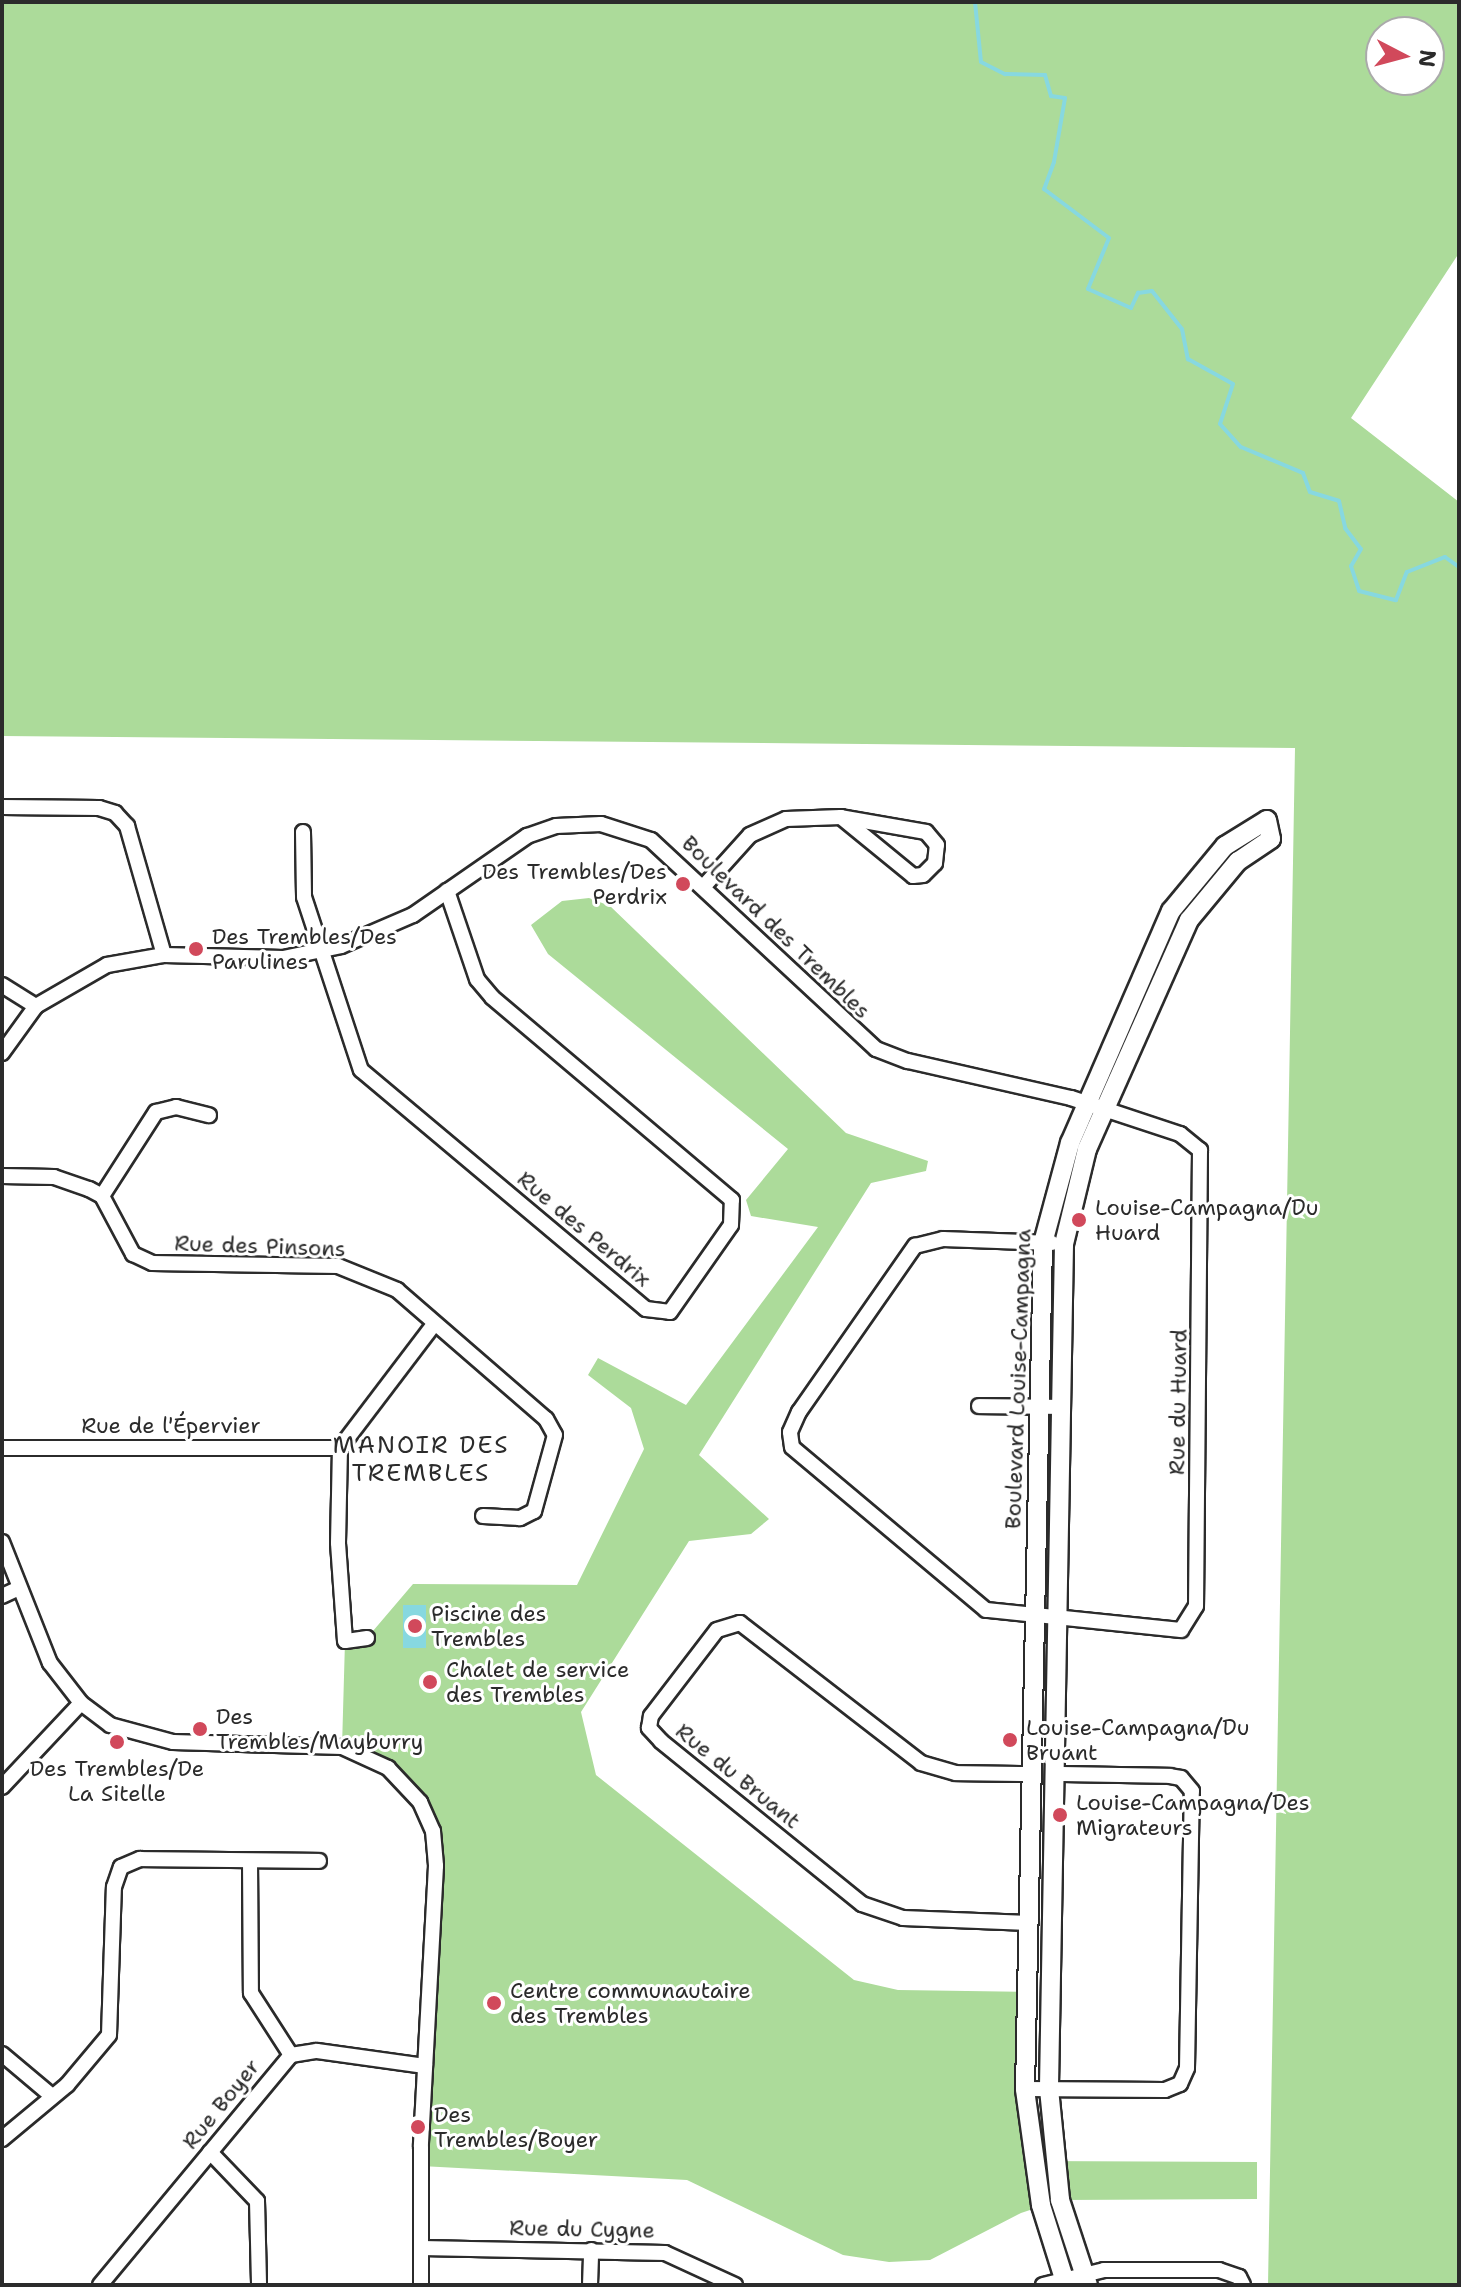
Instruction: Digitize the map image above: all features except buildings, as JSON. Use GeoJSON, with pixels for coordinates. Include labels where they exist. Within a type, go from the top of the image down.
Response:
{"type":"FeatureCollection","features":[{"type":"Feature","properties":{"kind":"street"},"geometry":{"type":"LineString","coordinates":[[2,807],[99,808],[115,813],[127,826],[164,955]]}},
{"type":"Feature","properties":{"kind":"street"},"geometry":{"type":"LineString","coordinates":[[705,885],[759,828],[786,819],[841,817],[926,832],[937,845],[935,863],[923,875],[904,872],[841,817]]}},
{"type":"Feature","properties":{"kind":"street","name":"Boulevard Louise-Campagna"},"geometry":{"type":"LineString","coordinates":[[1065,2281],[1041,2205],[1025,2089],[1031,1774],[1046,1618],[1060,1407],[1064,1244],[1094,1109],[1171,911],[1225,846],[1267,820],[1271,839],[1238,861],[1189,920],[1094,1109],[1059,1170],[1043,1243],[1039,1407],[1046,1618],[1055,1774],[1049,2089],[1060,2200],[1086,2279]]}},
{"type":"Feature","properties":{"kind":"street","name":"Boulevard des Trembles"},"geometry":{"type":"LineString","coordinates":[[2,1053],[36,1006],[98,968],[164,955],[257,958],[322,951],[393,926],[527,836],[586,823],[618,827],[651,840],[705,885],[876,1049],[1094,1109]]}},
{"type":"Feature","properties":{"kind":"street"},"geometry":{"type":"LineString","coordinates":[[303,832],[304,897],[322,951]]}},
{"type":"Feature","properties":{"kind":"street","name":"Rue des Perdrix"},"geometry":{"type":"LineString","coordinates":[[322,951],[361,1070],[646,1309],[670,1312],[731,1225],[732,1200],[492,997],[477,979],[447,891]]}},
{"type":"Feature","properties":{"kind":"street"},"geometry":{"type":"LineString","coordinates":[[2,985],[36,1006]]}},
{"type":"Feature","properties":{"kind":"street"},"geometry":{"type":"LineString","coordinates":[[2,1176],[66,1179],[102,1196],[156,1112],[176,1107],[209,1115]]}},
{"type":"Feature","properties":{"kind":"street","name":"Rue du Huard"},"geometry":{"type":"LineString","coordinates":[[1064,1244],[943,1239],[915,1246],[799,1412],[790,1439],[799,1456],[986,1610],[1173,1632],[1188,1625],[1196,1606],[1203,1159],[1189,1137],[1094,1109]]}},
{"type":"Feature","properties":{"kind":"street","name":"Rue des Pinsons"},"geometry":{"type":"LineString","coordinates":[[102,1196],[126,1244],[142,1260],[162,1265],[338,1266],[388,1284],[546,1419],[555,1435],[534,1511],[520,1518],[483,1516]]}},
{"type":"Feature","properties":{"kind":"street"},"geometry":{"type":"LineString","coordinates":[[367,1638],[345,1641],[338,1543],[340,1448],[434,1324]]}},
{"type":"Feature","properties":{"kind":"street"},"geometry":{"type":"LineString","coordinates":[[979,1406],[1060,1407]]}},
{"type":"Feature","properties":{"kind":"street","name":"Rue de l'Épervier"},"geometry":{"type":"LineString","coordinates":[[2,1448],[340,1448]]}},
{"type":"Feature","properties":{"kind":"street"},"geometry":{"type":"LineString","coordinates":[[2,1542],[50,1663],[81,1703],[110,1725],[150,1739],[325,1744],[359,1752],[399,1777],[428,1816],[435,1846],[425,2066],[421,2285]]}},
{"type":"Feature","properties":{"kind":"street"},"geometry":{"type":"LineString","coordinates":[[2,1596],[19,1588]]}},
{"type":"Feature","properties":{"kind":"street","name":"Rue du Bruant"},"geometry":{"type":"LineString","coordinates":[[1029,1923],[903,1918],[862,1904],[649,1728],[651,1716],[717,1630],[740,1623],[921,1763],[956,1773],[1031,1774]]}},
{"type":"Feature","properties":{"kind":"street"},"geometry":{"type":"LineString","coordinates":[[2,1787],[81,1703]]}},
{"type":"Feature","properties":{"kind":"street"},"geometry":{"type":"LineString","coordinates":[[1025,2089],[1165,2090],[1185,2077],[1192,1816],[1192,1791],[1181,1778],[1031,1774]]}},
{"type":"Feature","properties":{"kind":"street"},"geometry":{"type":"LineString","coordinates":[[2,2139],[52,2096],[109,2035],[114,1887],[121,1867],[140,1859],[319,1861]]}},
{"type":"Feature","properties":{"kind":"street"},"geometry":{"type":"LineString","coordinates":[[250,1861],[251,1993],[258,2012],[291,2055]]}},
{"type":"Feature","properties":{"kind":"street"},"geometry":{"type":"LineString","coordinates":[[1029,1923],[1050,1923]]}},
{"type":"Feature","properties":{"kind":"street","name":"Rue Boyer"},"geometry":{"type":"LineString","coordinates":[[100,2285],[291,2055],[317,2051],[425,2066]]}},
{"type":"Feature","properties":{"kind":"street"},"geometry":{"type":"LineString","coordinates":[[2,2054],[52,2096]]}},
{"type":"Feature","properties":{"kind":"street"},"geometry":{"type":"LineString","coordinates":[[210,2152],[257,2201],[259,2285]]}},
{"type":"Feature","properties":{"kind":"street","name":"Rue du Cygne"},"geometry":{"type":"LineString","coordinates":[[422,2248],[665,2253],[735,2285]]}},
{"type":"Feature","properties":{"kind":"street"},"geometry":{"type":"LineString","coordinates":[[590,2285],[591,2250]]}},
{"type":"Feature","properties":{"kind":"street"},"geometry":{"type":"LineString","coordinates":[[1043,2285],[1219,2270],[1239,2277],[1243,2285]]}},
{"type":"Feature","properties":{"kind":"green space"},"geometry":{"type":"Polygon","coordinates":[[[2,2],[1459,2],[1459,253],[1351,418],[1459,502],[1459,2285],[1268,2285],[1295,748],[2,736],[2,2]]]}},
{"type":"Feature","properties":{"kind":"green space"},"geometry":{"type":"Polygon","coordinates":[[[589,898],[610,906],[846,1133],[928,1161],[926,1171],[871,1183],[699,1455],[769,1519],[751,1534],[689,1541],[581,1712],[596,1775],[854,1980],[898,1990],[1028,1992],[1034,2161],[1257,2162],[1257,2199],[1060,2200],[1021,2213],[930,2260],[889,2262],[843,2255],[687,2180],[421,2166],[435,1846],[410,1789],[342,1747],[345,1641],[367,1638],[413,1584],[577,1585],[644,1449],[631,1408],[588,1375],[598,1358],[686,1405],[818,1227],[751,1216],[746,1200],[788,1149],[548,954],[531,925],[562,901],[589,898]]]}},
{"type":"Feature","properties":{"kind":"water","name":"Piscine des Trembles"},"geometry":{"type":"Polygon","coordinates":[[[403,1605],[426,1605],[426,1648],[403,1648],[403,1605]]]}},
{"type":"Feature","properties":{"kind":"waterway"},"geometry":{"type":"LineString","coordinates":[[975,2],[981,62],[1005,74],[1045,75],[1051,96],[1065,98],[1054,162],[1044,189],[1109,238],[1088,289],[1131,308],[1138,293],[1152,291],[1182,329],[1188,359],[1233,384],[1220,424],[1241,447],[1303,473],[1310,492],[1339,501],[1345,528],[1361,549],[1351,566],[1359,591],[1396,600],[1407,572],[1445,557],[1459,567]]}},
{"type":"Feature","properties":{"kind":"place","name":"Des Trembles/Des Perdrix"},"geometry":{"type":"Point","coordinates":[683,884]}},
{"type":"Feature","properties":{"kind":"place","name":"Des Trembles/Des Parulines"},"geometry":{"type":"Point","coordinates":[196,949]}},
{"type":"Feature","properties":{"kind":"place","name":"Louise-Campagna/Du Huard"},"geometry":{"type":"Point","coordinates":[1079,1220]}},
{"type":"Feature","properties":{"kind":"place","name":"Piscine des Trembles"},"geometry":{"type":"Point","coordinates":[415,1626]}},
{"type":"Feature","properties":{"kind":"place","name":"Chalet de service des Trembles"},"geometry":{"type":"Point","coordinates":[430,1682]}},
{"type":"Feature","properties":{"kind":"place","name":"Des Trembles/Mayburry"},"geometry":{"type":"Point","coordinates":[200,1729]}},
{"type":"Feature","properties":{"kind":"place","name":"Louise-Campagna/Du Bruant"},"geometry":{"type":"Point","coordinates":[1010,1740]}},
{"type":"Feature","properties":{"kind":"place","name":"Des Trembles/De La Sitelle"},"geometry":{"type":"Point","coordinates":[117,1742]}},
{"type":"Feature","properties":{"kind":"place","name":"Louise-Campagna/Des Migrateurs"},"geometry":{"type":"Point","coordinates":[1060,1815]}},
{"type":"Feature","properties":{"kind":"place","name":"Centre communautaire des Trembles"},"geometry":{"type":"Point","coordinates":[494,2003]}},
{"type":"Feature","properties":{"kind":"place","name":"Des Trembles/Boyer"},"geometry":{"type":"Point","coordinates":[418,2127]}},
{"type":"Feature","properties":{"kind":"district","name":"MANOIR DES TREMBLES"},"geometry":{"type":"Point","coordinates":[421,1460]}}]}
